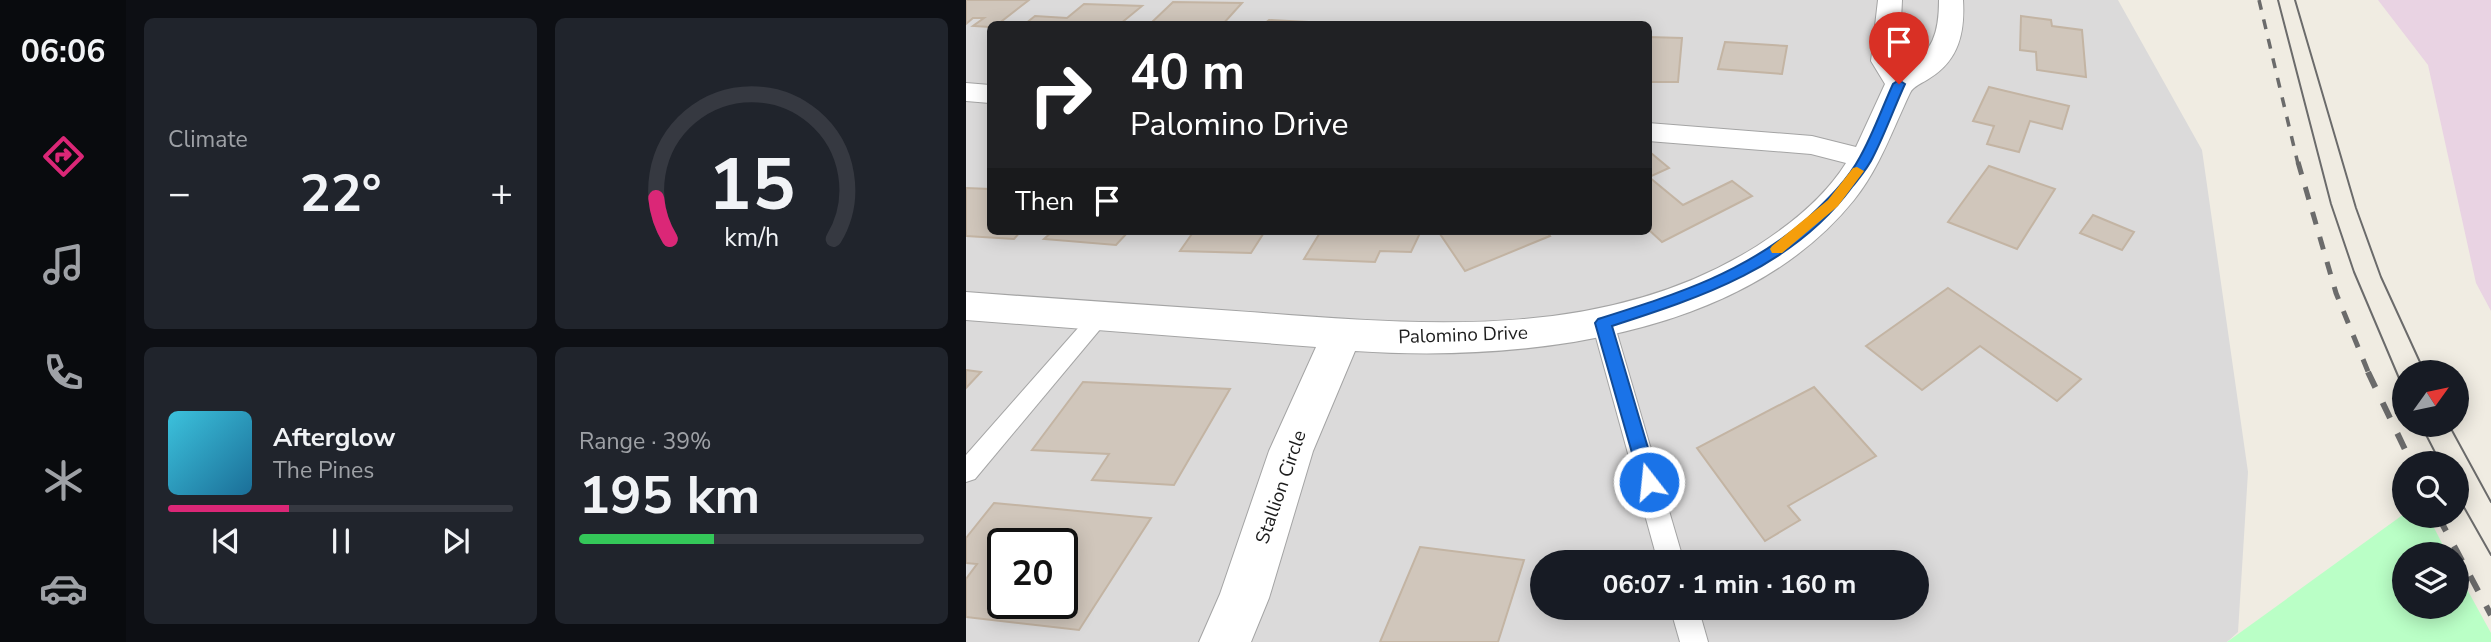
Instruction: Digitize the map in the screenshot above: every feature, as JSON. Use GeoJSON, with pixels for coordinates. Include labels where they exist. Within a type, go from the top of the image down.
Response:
{"type":"FeatureCollection","features":[{"type":"Feature","properties":{"kind":"street"},"geometry":{"type":"LineString","coordinates":[[1890,0],[1885,61],[1899,84],[1925,72],[1938,59],[1953,25],[1951,0]]}},
{"type":"Feature","properties":{"kind":"street","name":"Palomino Drive"},"geometry":{"type":"LineString","coordinates":[[966,306],[1425,339],[1513,337],[1603,323],[1689,296],[1742,272],[1792,240],[1833,203],[1866,159],[1899,84]]}},
{"type":"Feature","properties":{"kind":"street"},"geometry":{"type":"LineString","coordinates":[[966,92],[987,94]]}},
{"type":"Feature","properties":{"kind":"street"},"geometry":{"type":"LineString","coordinates":[[1652,132],[1812,145],[1866,159]]}},
{"type":"Feature","properties":{"kind":"street","name":"Stallion Circle"},"geometry":{"type":"LineString","coordinates":[[1225,642],[1244,597],[1291,451],[1342,334]]}},
{"type":"Feature","properties":{"kind":"lane"},"geometry":{"type":"LineString","coordinates":[[966,472],[1100,316]]}},
{"type":"Feature","properties":{"kind":"lane"},"geometry":{"type":"LineString","coordinates":[[1603,323],[1668,550]]}},
{"type":"Feature","properties":{"kind":"lane"},"geometry":{"type":"LineString","coordinates":[[1688,620],[1694,642]]}},
{"type":"Feature","properties":{"kind":"shaded area"},"geometry":{"type":"Polygon","coordinates":[[[966,0],[2118,0],[2202,150],[2248,472],[2238,632],[2227,642],[966,642],[966,0]]]}},
{"type":"Feature","properties":{"kind":"shaded area"},"geometry":{"type":"Polygon","coordinates":[[[2378,0],[2491,0],[2491,311],[2476,283],[2428,65],[2378,0]]]}},
{"type":"Feature","properties":{"kind":"green space"},"geometry":{"type":"Polygon","coordinates":[[[2392,523],[2392,528],[2434,528],[2441,542],[2392,542],[2392,619],[2469,619],[2469,593],[2491,633],[2491,642],[2227,642],[2392,523]]]}},
{"type":"Feature","properties":{"kind":"building"},"geometry":{"type":"Polygon","coordinates":[[[966,0],[1029,0],[1002,21],[987,21],[987,27],[973,26],[984,18],[973,18],[966,24],[966,0]]]}},
{"type":"Feature","properties":{"kind":"building"},"geometry":{"type":"Polygon","coordinates":[[[1173,2],[1242,3],[1226,21],[1153,21],[1173,2]]]}},
{"type":"Feature","properties":{"kind":"building"},"geometry":{"type":"Polygon","coordinates":[[[1084,4],[1142,6],[1124,21],[1029,21],[1035,16],[1067,18],[1084,4]]]}},
{"type":"Feature","properties":{"kind":"building"},"geometry":{"type":"Polygon","coordinates":[[[2021,16],[2051,20],[2052,26],[2082,30],[2086,77],[2037,70],[2036,52],[2020,50],[2021,16]]]}},
{"type":"Feature","properties":{"kind":"building"},"geometry":{"type":"Polygon","coordinates":[[[1652,37],[1682,38],[1678,82],[1652,82],[1652,37]]]}},
{"type":"Feature","properties":{"kind":"building"},"geometry":{"type":"Polygon","coordinates":[[[1725,42],[1787,46],[1782,74],[1718,69],[1725,42]]]}},
{"type":"Feature","properties":{"kind":"building"},"geometry":{"type":"Polygon","coordinates":[[[1989,87],[2069,106],[2062,129],[2030,121],[2019,152],[1987,144],[1994,126],[1973,121],[1989,87]]]}},
{"type":"Feature","properties":{"kind":"building"},"geometry":{"type":"Polygon","coordinates":[[[1652,154],[1669,168],[1652,176],[1652,154]]]}},
{"type":"Feature","properties":{"kind":"building"},"geometry":{"type":"Polygon","coordinates":[[[1989,166],[2055,189],[2017,249],[1948,222],[1989,166]]]}},
{"type":"Feature","properties":{"kind":"building"},"geometry":{"type":"Polygon","coordinates":[[[1652,179],[1683,205],[1732,181],[1752,196],[1662,242],[1652,233],[1652,179]]]}},
{"type":"Feature","properties":{"kind":"building"},"geometry":{"type":"Polygon","coordinates":[[[966,188],[987,189],[987,235],[1018,235],[1014,239],[966,236],[966,188]]]}},
{"type":"Feature","properties":{"kind":"building"},"geometry":{"type":"Polygon","coordinates":[[[2093,215],[2134,232],[2122,250],[2080,233],[2093,215]]]}},
{"type":"Feature","properties":{"kind":"building"},"geometry":{"type":"Polygon","coordinates":[[[1048,235],[1125,235],[1116,245],[1044,239],[1048,235]]]}},
{"type":"Feature","properties":{"kind":"building"},"geometry":{"type":"Polygon","coordinates":[[[1191,235],[1262,235],[1251,253],[1180,251],[1191,235]]]}},
{"type":"Feature","properties":{"kind":"building"},"geometry":{"type":"Polygon","coordinates":[[[1319,235],[1419,235],[1411,252],[1380,251],[1375,262],[1304,259],[1319,235]]]}},
{"type":"Feature","properties":{"kind":"building"},"geometry":{"type":"Polygon","coordinates":[[[1441,235],[1550,236],[1465,271],[1441,235]]]}},
{"type":"Feature","properties":{"kind":"building"},"geometry":{"type":"Polygon","coordinates":[[[1948,288],[2081,379],[2057,401],[1980,346],[1922,390],[1866,346],[1948,288]]]}},
{"type":"Feature","properties":{"kind":"building"},"geometry":{"type":"Polygon","coordinates":[[[966,370],[981,372],[966,388],[966,370]]]}},
{"type":"Feature","properties":{"kind":"building"},"geometry":{"type":"Polygon","coordinates":[[[1083,382],[1230,389],[1174,485],[1092,480],[1109,454],[1032,450],[1083,382]]]}},
{"type":"Feature","properties":{"kind":"building"},"geometry":{"type":"Polygon","coordinates":[[[1814,387],[1876,456],[1788,506],[1800,520],[1765,541],[1697,448],[1814,387]]]}},
{"type":"Feature","properties":{"kind":"building"},"geometry":{"type":"Polygon","coordinates":[[[994,503],[1151,518],[1079,630],[966,617],[966,579],[977,564],[966,563],[966,538],[994,503]]]}},
{"type":"Feature","properties":{"kind":"building"},"geometry":{"type":"Polygon","coordinates":[[[1420,547],[1524,560],[1498,642],[1380,642],[1420,547]]]}},
{"type":"Feature","properties":{"kind":"tram line"},"geometry":{"type":"LineString","coordinates":[[2278,0],[2331,204],[2354,272],[2392,362]]}},
{"type":"Feature","properties":{"kind":"tram line"},"geometry":{"type":"LineString","coordinates":[[2295,0],[2356,208],[2381,277],[2419,360]]}},
{"type":"Feature","properties":{"kind":"tram line"},"geometry":{"type":"LineString","coordinates":[[2428,438],[2434,451]]}},
{"type":"Feature","properties":{"kind":"tram line"},"geometry":{"type":"LineString","coordinates":[[2456,438],[2491,502]]}},
{"type":"Feature","properties":{"kind":"tram line"},"geometry":{"type":"LineString","coordinates":[[2469,516],[2491,555]]}},
{"type":"Feature","properties":{"kind":"railway"},"geometry":{"type":"LineString","coordinates":[[2259,0],[2298,164]]}},
{"type":"Feature","properties":{"kind":"railway"},"geometry":{"type":"LineString","coordinates":[[2298,162],[2336,293],[2369,374]]}},
{"type":"Feature","properties":{"kind":"railway"},"geometry":{"type":"LineString","coordinates":[[2368,372],[2406,451]]}},
{"type":"Feature","properties":{"kind":"railway"},"geometry":{"type":"LineString","coordinates":[[2444,528],[2491,615]]}},
{"type":"Feature","properties":{"kind":"slow traffic"},"geometry":{"type":"LineString","coordinates":[[1777,249],[1792,240],[1833,203],[1857,171]]}},
{"type":"Feature","properties":{"kind":"route"},"geometry":{"type":"LineString","coordinates":[[1649,482],[1603,323],[1639,314],[1689,296],[1742,272],[1792,240],[1833,203],[1866,159],[1899,84]]}}]}
